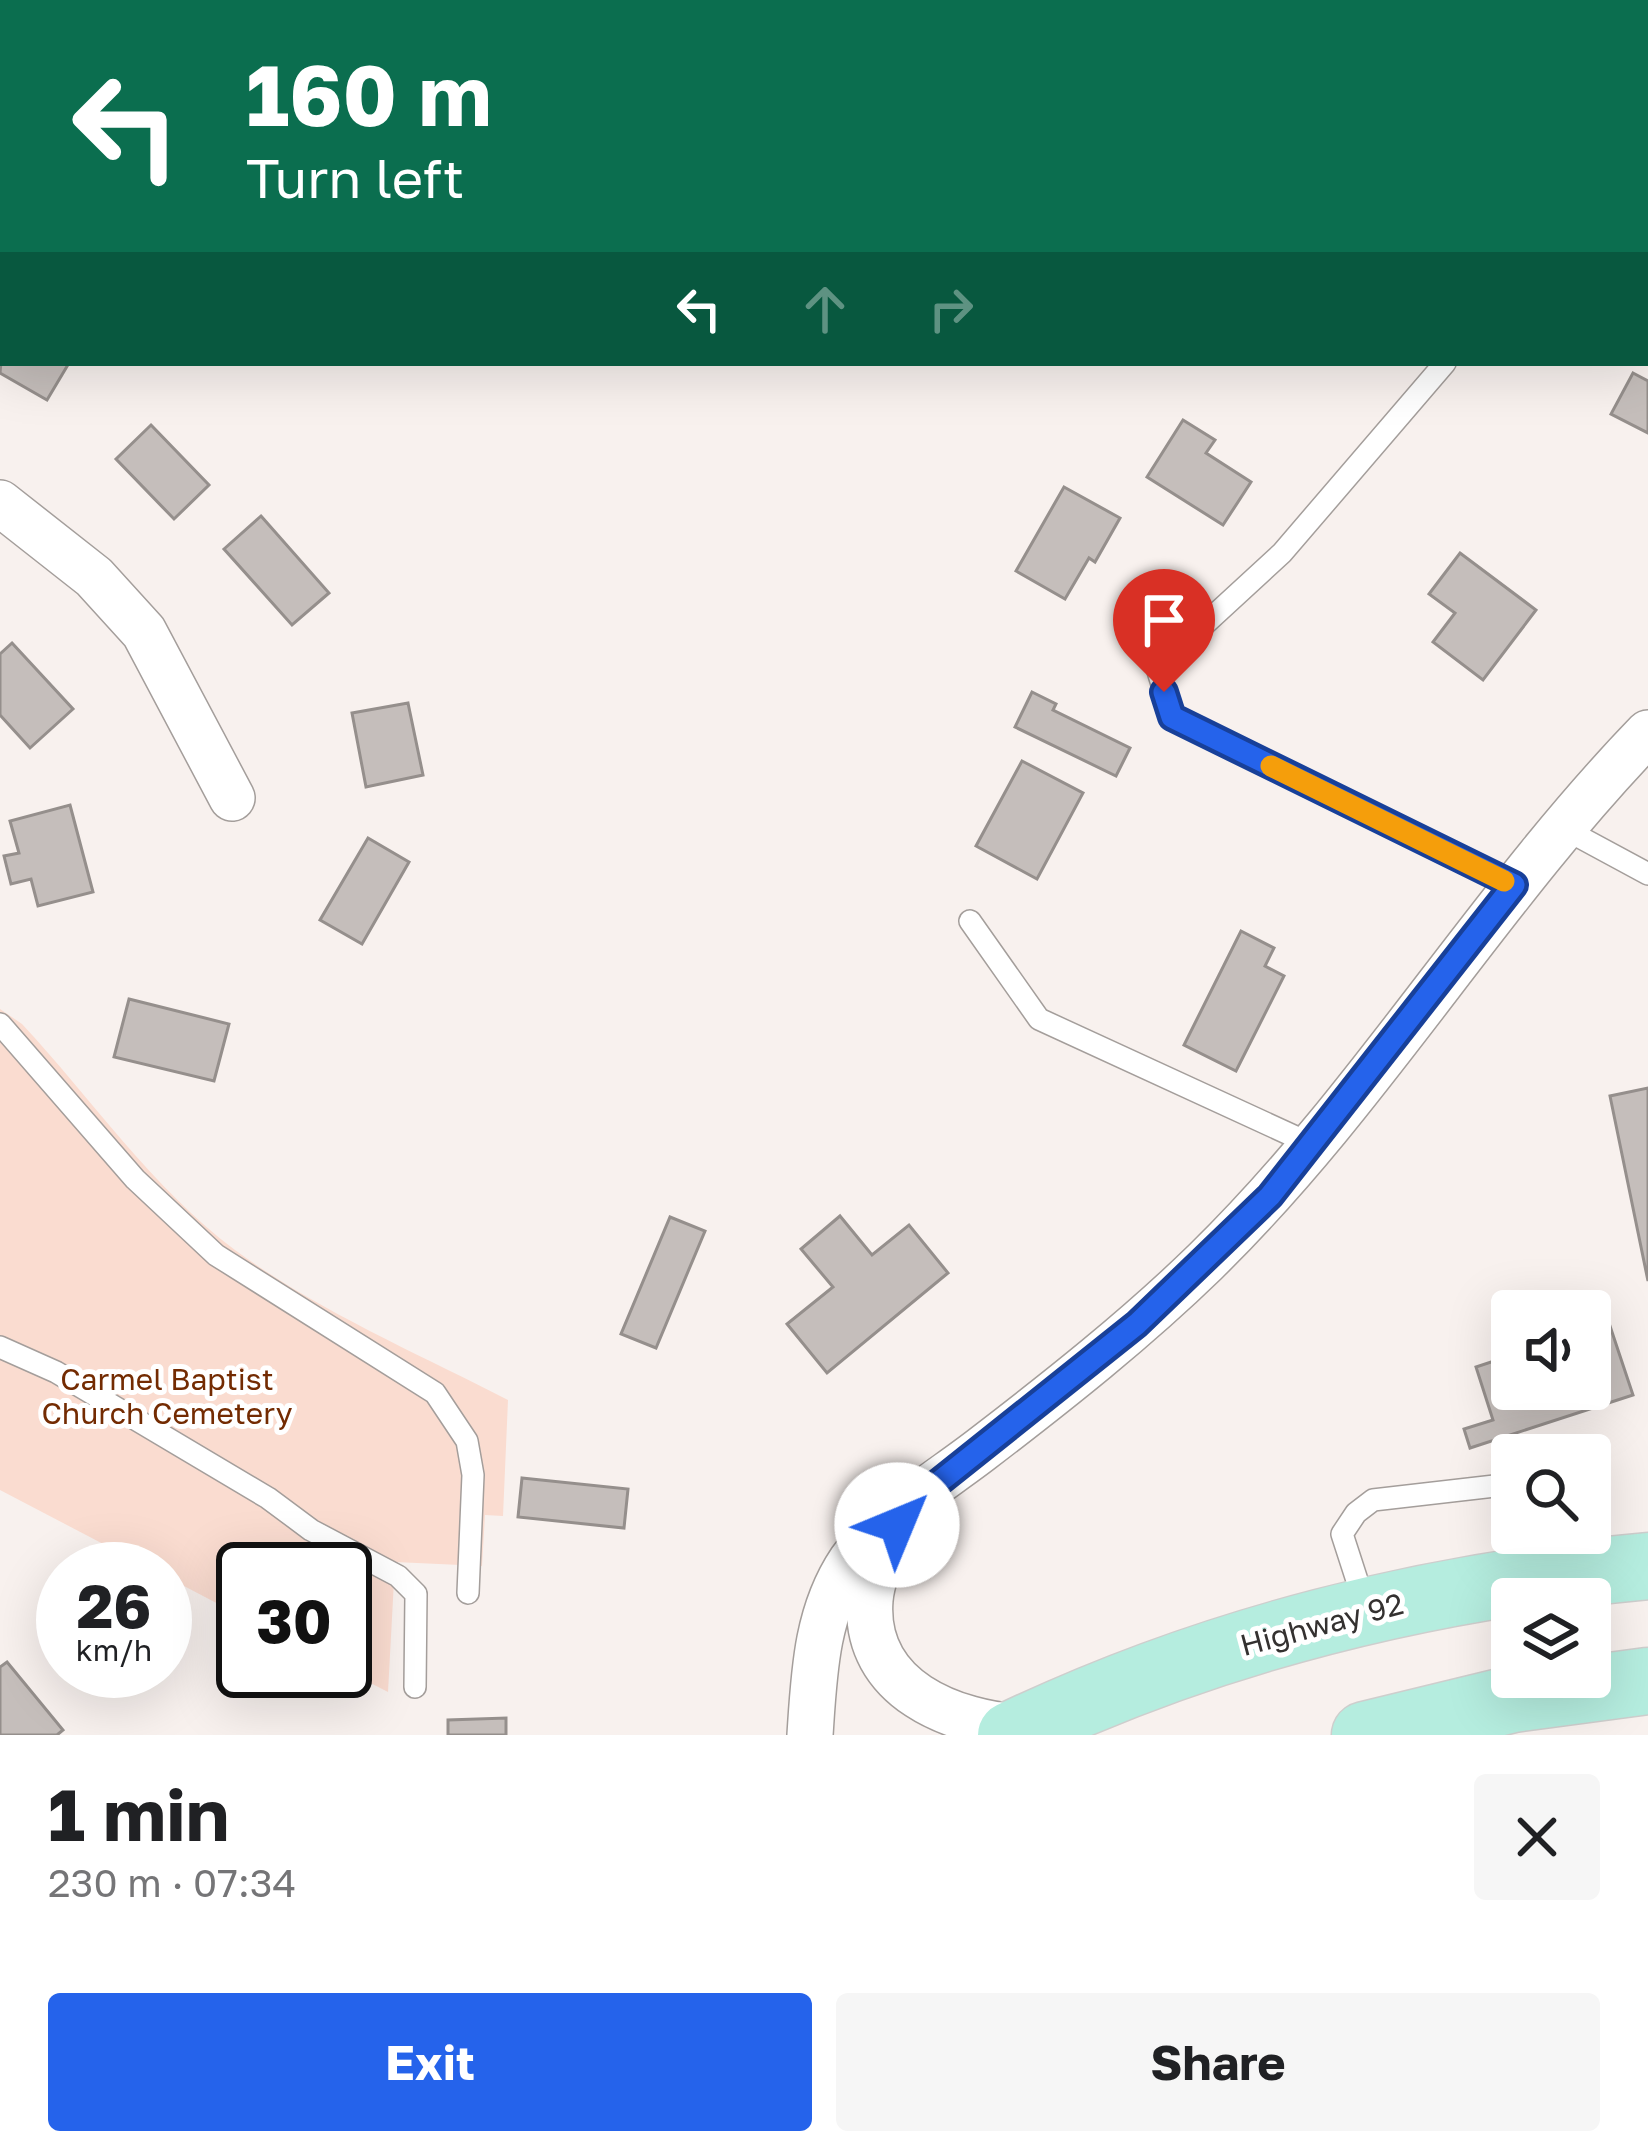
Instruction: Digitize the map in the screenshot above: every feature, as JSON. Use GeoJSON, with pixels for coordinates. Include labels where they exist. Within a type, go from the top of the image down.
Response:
{"type":"FeatureCollection","features":[{"type":"Feature","properties":{"kind":"main road","name":"Highway 92"},"geometry":{"type":"LineString","coordinates":[[1018,1731],[1196,1660],[1366,1611],[1512,1583],[1648,1566]]}},
{"type":"Feature","properties":{"kind":"main road"},"geometry":{"type":"LineString","coordinates":[[1383,1732],[1513,1699],[1648,1681]]}},
{"type":"Feature","properties":{"kind":"street"},"geometry":{"type":"LineString","coordinates":[[0,503],[94,577],[144,632],[232,798]]}},
{"type":"Feature","properties":{"kind":"street"},"geometry":{"type":"LineString","coordinates":[[810,1735],[820,1632],[835,1587],[854,1557],[891,1516],[1137,1324],[1221,1246],[1313,1145],[1560,827],[1648,733]]}},
{"type":"Feature","properties":{"kind":"street"},"geometry":{"type":"LineString","coordinates":[[924,1494],[897,1525],[878,1564],[869,1601],[874,1635],[888,1667],[912,1693],[948,1714],[982,1726],[1018,1731]]}},
{"type":"Feature","properties":{"kind":"lane"},"geometry":{"type":"LineString","coordinates":[[1441,366],[1282,553],[1156,668],[1172,717],[1514,885]]}},
{"type":"Feature","properties":{"kind":"lane"},"geometry":{"type":"LineString","coordinates":[[1560,827],[1648,874]]}},
{"type":"Feature","properties":{"kind":"lane"},"geometry":{"type":"LineString","coordinates":[[970,921],[1039,1019],[1313,1145]]}},
{"type":"Feature","properties":{"kind":"lane"},"geometry":{"type":"LineString","coordinates":[[0,1024],[135,1179],[185,1228],[261,1286],[435,1393],[466,1441],[473,1475],[469,1593]]}},
{"type":"Feature","properties":{"kind":"lane"},"geometry":{"type":"LineString","coordinates":[[0,1347],[56,1372],[268,1498],[311,1530],[398,1576],[416,1594],[415,1687]]}},
{"type":"Feature","properties":{"kind":"lane"},"geometry":{"type":"LineString","coordinates":[[1366,1611],[1342,1534],[1356,1513],[1373,1500],[1491,1486]]}},
{"type":"Feature","properties":{"kind":"green space","name":"Carmel Baptist Church Cemetery"},"geometry":{"type":"Polygon","coordinates":[[[0,1009],[22,1024],[177,1199],[235,1250],[334,1312],[508,1400],[503,1516],[485,1515],[482,1566],[395,1562],[388,1692],[372,1684],[372,1542],[216,1542],[216,1603],[192,1590],[192,1542],[99,1542],[0,1490],[0,1009]]]}},
{"type":"Feature","properties":{"kind":"building"},"geometry":{"type":"Polygon","coordinates":[[[1,366],[67,366],[47,400],[0,373],[1,366]]]}},
{"type":"Feature","properties":{"kind":"building"},"geometry":{"type":"Polygon","coordinates":[[[1633,373],[1648,381],[1648,433],[1611,414],[1633,373]]]}},
{"type":"Feature","properties":{"kind":"building"},"geometry":{"type":"Polygon","coordinates":[[[1183,420],[1215,440],[1206,453],[1251,482],[1223,525],[1147,477],[1183,420]]]}},
{"type":"Feature","properties":{"kind":"building"},"geometry":{"type":"Polygon","coordinates":[[[151,425],[209,485],[174,519],[116,459],[151,425]]]}},
{"type":"Feature","properties":{"kind":"building"},"geometry":{"type":"Polygon","coordinates":[[[1064,487],[1120,518],[1095,562],[1089,558],[1065,599],[1016,571],[1064,487]]]}},
{"type":"Feature","properties":{"kind":"building"},"geometry":{"type":"Polygon","coordinates":[[[261,516],[329,593],[292,625],[224,549],[261,516]]]}},
{"type":"Feature","properties":{"kind":"building"},"geometry":{"type":"Polygon","coordinates":[[[1460,553],[1536,610],[1483,680],[1433,642],[1455,613],[1429,594],[1460,553]]]}},
{"type":"Feature","properties":{"kind":"building"},"geometry":{"type":"Polygon","coordinates":[[[12,643],[73,709],[30,748],[0,715],[0,654],[12,643]]]}},
{"type":"Feature","properties":{"kind":"building"},"geometry":{"type":"Polygon","coordinates":[[[1032,692],[1056,704],[1053,710],[1130,748],[1116,776],[1015,727],[1032,692]]]}},
{"type":"Feature","properties":{"kind":"building"},"geometry":{"type":"Polygon","coordinates":[[[408,703],[423,775],[366,787],[352,713],[408,703]]]}},
{"type":"Feature","properties":{"kind":"building"},"geometry":{"type":"Polygon","coordinates":[[[1022,761],[1083,793],[1037,879],[976,846],[1022,761]]]}},
{"type":"Feature","properties":{"kind":"building"},"geometry":{"type":"Polygon","coordinates":[[[70,805],[93,892],[38,906],[31,879],[11,884],[4,856],[19,853],[10,821],[70,805]]]}},
{"type":"Feature","properties":{"kind":"building"},"geometry":{"type":"Polygon","coordinates":[[[368,838],[409,862],[362,944],[320,920],[368,838]]]}},
{"type":"Feature","properties":{"kind":"building"},"geometry":{"type":"Polygon","coordinates":[[[1241,931],[1274,948],[1265,966],[1284,976],[1236,1071],[1184,1045],[1241,931]]]}},
{"type":"Feature","properties":{"kind":"building"},"geometry":{"type":"Polygon","coordinates":[[[129,999],[229,1024],[214,1081],[114,1057],[129,999]]]}},
{"type":"Feature","properties":{"kind":"building"},"geometry":{"type":"Polygon","coordinates":[[[1648,1088],[1648,1281],[1610,1096],[1648,1088]]]}},
{"type":"Feature","properties":{"kind":"building"},"geometry":{"type":"Polygon","coordinates":[[[840,1216],[872,1255],[909,1225],[948,1273],[827,1373],[787,1324],[833,1287],[801,1249],[840,1216]]]}},
{"type":"Feature","properties":{"kind":"building"},"geometry":{"type":"Polygon","coordinates":[[[670,1217],[705,1231],[656,1348],[621,1334],[670,1217]]]}},
{"type":"Feature","properties":{"kind":"building"},"geometry":{"type":"Polygon","coordinates":[[[1611,1329],[1633,1395],[1611,1402],[1611,1329]]]}},
{"type":"Feature","properties":{"kind":"building"},"geometry":{"type":"Polygon","coordinates":[[[1491,1362],[1491,1410],[1587,1410],[1513,1434],[1491,1434],[1491,1441],[1470,1448],[1464,1429],[1493,1420],[1476,1367],[1491,1362]]]}},
{"type":"Feature","properties":{"kind":"building"},"geometry":{"type":"Polygon","coordinates":[[[522,1478],[628,1489],[624,1528],[518,1517],[522,1478]]]}},
{"type":"Feature","properties":{"kind":"building"},"geometry":{"type":"Polygon","coordinates":[[[7,1662],[63,1730],[57,1735],[0,1735],[0,1667],[7,1662]]]}},
{"type":"Feature","properties":{"kind":"building"},"geometry":{"type":"Polygon","coordinates":[[[506,1718],[506,1735],[448,1735],[448,1720],[506,1718]]]}},
{"type":"Feature","properties":{"kind":"slow traffic"},"geometry":{"type":"LineString","coordinates":[[1271,766],[1504,881]]}},
{"type":"Feature","properties":{"kind":"route"},"geometry":{"type":"LineString","coordinates":[[897,1525],[924,1494],[1137,1324],[1270,1196],[1514,885],[1172,717],[1164,692]]}}]}
